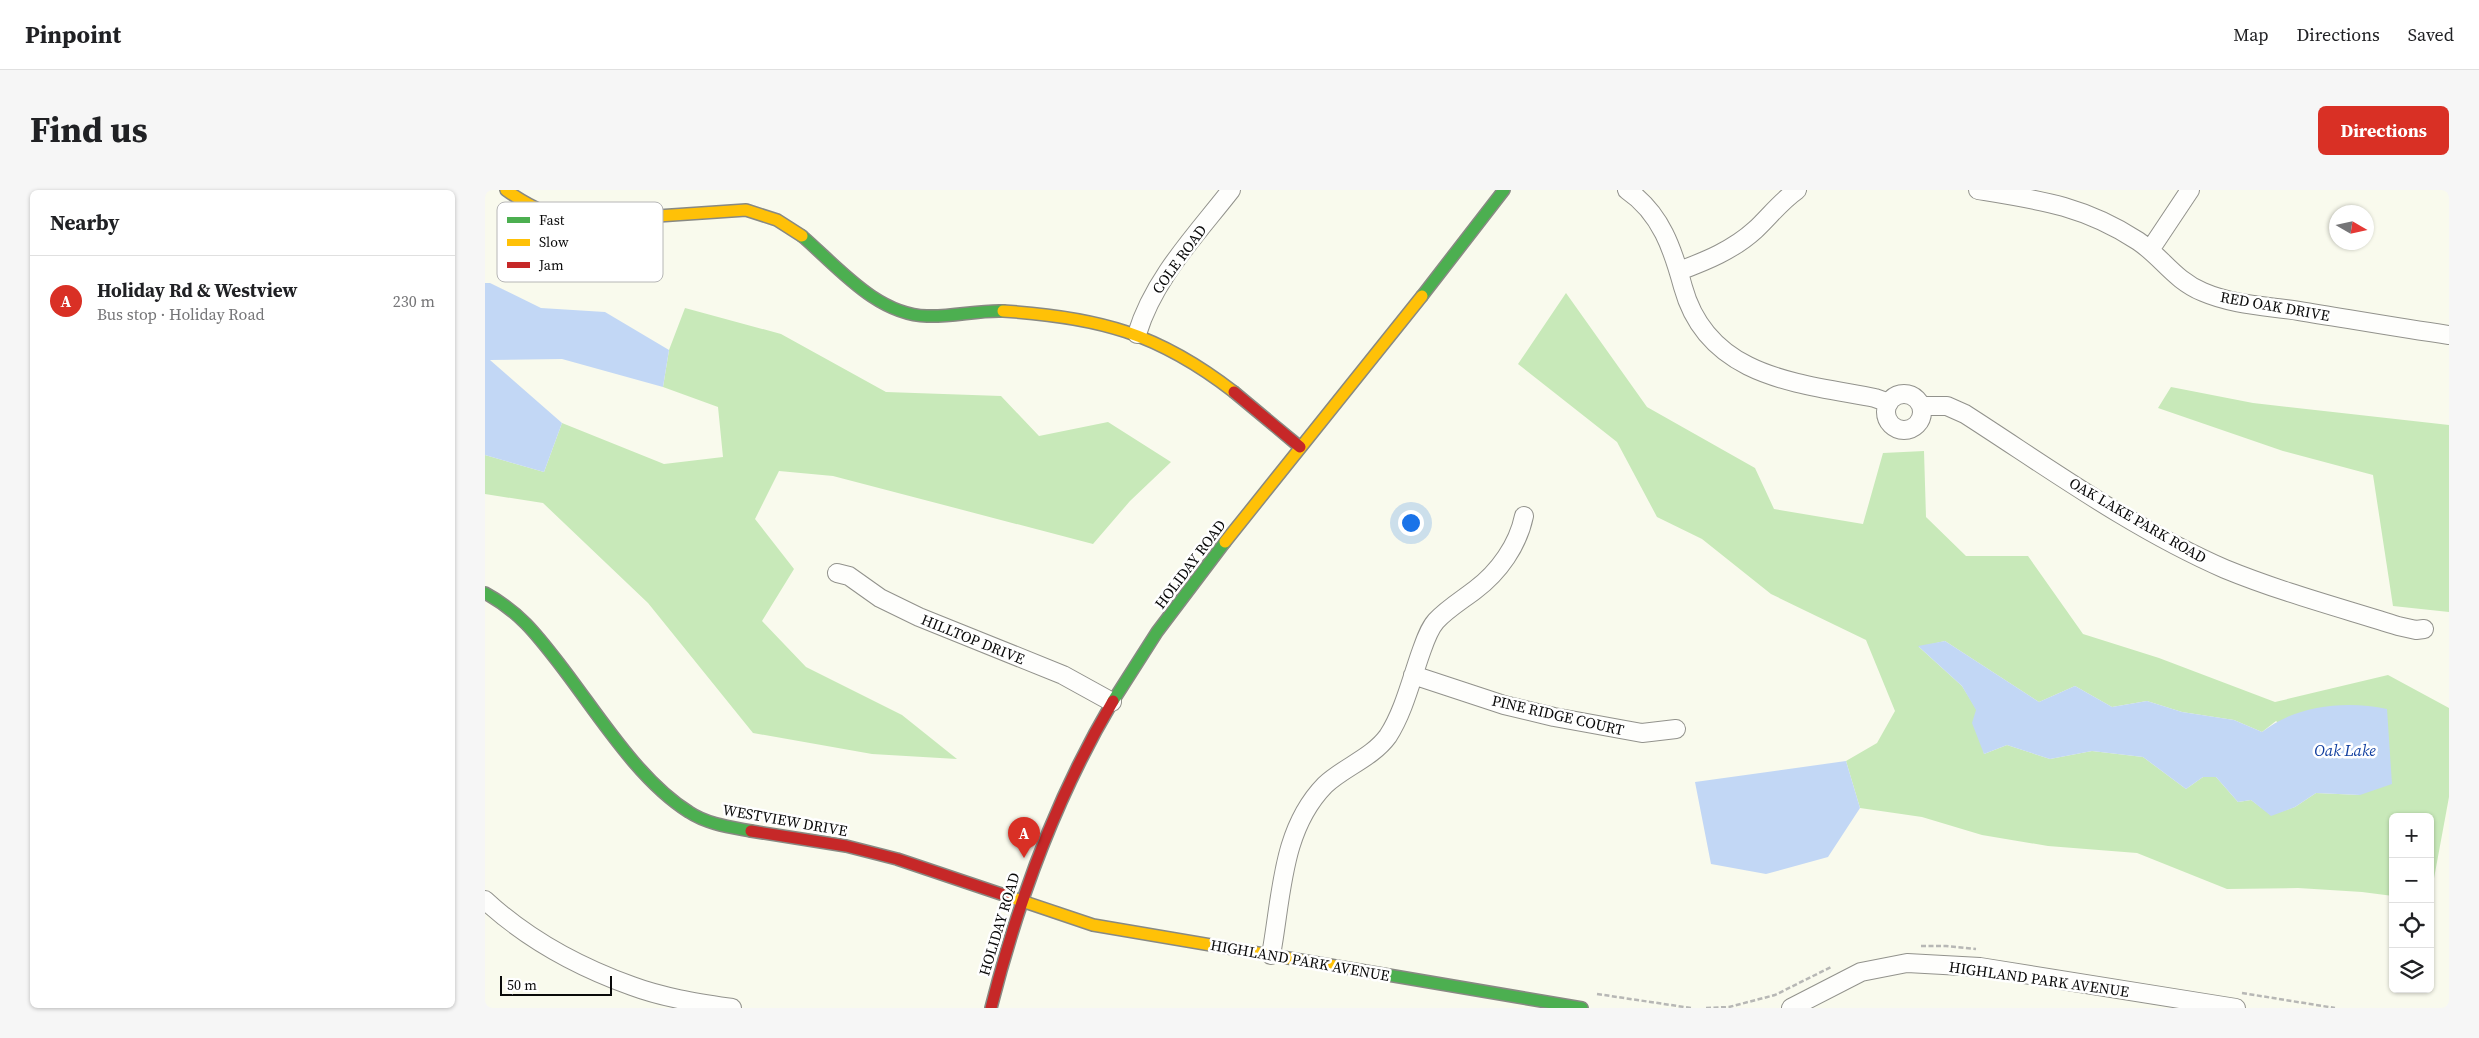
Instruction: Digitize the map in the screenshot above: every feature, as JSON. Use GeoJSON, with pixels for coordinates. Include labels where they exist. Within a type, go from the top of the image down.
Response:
{"type":"FeatureCollection","features":[{"type":"Feature","properties":{"kind":"street"},"geometry":{"type":"LineString","coordinates":[[506,190],[521,202]]}},
{"type":"Feature","properties":{"kind":"street","name":"COLE ROAD"},"geometry":{"type":"LineString","coordinates":[[1137,334],[1144,311],[1157,285],[1231,190]]}},
{"type":"Feature","properties":{"kind":"street","name":"HOLIDAY ROAD"},"geometry":{"type":"LineString","coordinates":[[991,1008],[1021,900],[1062,797],[1130,672],[1191,586],[1504,190]]}},
{"type":"Feature","properties":{"kind":"street"},"geometry":{"type":"LineString","coordinates":[[1627,190],[1647,209],[1661,227],[1670,244],[1683,289],[1693,312],[1706,332],[1722,349],[1741,364],[1780,379],[1875,398],[1889,403],[1887,419],[1901,430],[1917,426],[1922,416],[1921,406]]}},
{"type":"Feature","properties":{"kind":"street"},"geometry":{"type":"LineString","coordinates":[[1679,271],[1705,261],[1730,248],[1753,232],[1797,190]]}},
{"type":"Feature","properties":{"kind":"street","name":"RED OAK DRIVE"},"geometry":{"type":"LineString","coordinates":[[1978,190],[2052,202],[2080,211],[2110,224],[2150,250],[2184,282],[2201,292],[2223,300],[2449,335]]}},
{"type":"Feature","properties":{"kind":"street"},"geometry":{"type":"LineString","coordinates":[[2150,250],[2190,190]]}},
{"type":"Feature","properties":{"kind":"street"},"geometry":{"type":"LineString","coordinates":[[663,216],[746,210],[763,213],[780,220],[795,230],[881,304],[896,311],[915,316],[935,317],[991,310],[1062,316],[1105,324],[1137,334],[1178,354],[1208,373],[1300,448]]}},
{"type":"Feature","properties":{"kind":"street","name":"OAK LAKE PARK ROAD"},"geometry":{"type":"LineString","coordinates":[[1889,403],[1895,397],[1907,394],[1917,400],[1921,406],[1947,406],[1965,414],[2111,507],[2160,536],[2225,568],[2398,626],[2415,630],[2424,629]]}},
{"type":"Feature","properties":{"kind":"street"},"geometry":{"type":"LineString","coordinates":[[1271,955],[1288,851],[1295,829],[1306,808],[1333,778],[1374,752],[1388,736],[1426,639],[1435,622],[1477,588],[1501,564],[1520,535],[1523,516]]}},
{"type":"Feature","properties":{"kind":"street","name":"HILLTOP DRIVE"},"geometry":{"type":"LineString","coordinates":[[837,573],[849,576],[880,598],[919,618],[1063,675],[1112,702]]}},
{"type":"Feature","properties":{"kind":"street","name":"WESTVIEW DRIVE"},"geometry":{"type":"LineString","coordinates":[[485,593],[507,605],[531,627],[646,776],[670,798],[690,812],[710,822],[845,846],[897,858],[1021,900]]}},
{"type":"Feature","properties":{"kind":"street","name":"PINE RIDGE COURT"},"geometry":{"type":"LineString","coordinates":[[1413,675],[1505,705],[1554,717],[1642,733],[1676,729]]}},
{"type":"Feature","properties":{"kind":"street"},"geometry":{"type":"LineString","coordinates":[[485,900],[531,936],[575,961],[632,987],[691,1002],[732,1008]]}},
{"type":"Feature","properties":{"kind":"street","name":"HIGHLAND PARK AVENUE"},"geometry":{"type":"LineString","coordinates":[[1021,900],[1093,925],[1582,1008]]}},
{"type":"Feature","properties":{"kind":"street","name":"HIGHLAND PARK AVENUE"},"geometry":{"type":"LineString","coordinates":[[1791,1008],[1861,972],[1907,963],[1980,967],[2236,1008]]}},
{"type":"Feature","properties":{"kind":"green space"},"geometry":{"type":"Polygon","coordinates":[[[1566,293],[1647,407],[1755,468],[1774,509],[1863,524],[1883,453],[1924,451],[1926,517],[1966,556],[2028,556],[2083,634],[2159,658],[2275,702],[2388,675],[2449,708],[2449,797],[2434,878],[2434,813],[2389,813],[2389,895],[2298,888],[2227,889],[2137,853],[2048,846],[1982,835],[1922,817],[1860,808],[1846,761],[1877,743],[1895,711],[1866,640],[1771,594],[1702,539],[1657,517],[1617,442],[1518,364],[1566,293]],[[1945,641],[1919,647],[1962,686],[1977,710],[1984,754],[2007,745],[2050,759],[2092,751],[2143,757],[2186,789],[2203,777],[2216,777],[2238,802],[2251,800],[2271,815],[2295,807],[2316,793],[2360,795],[2276,721],[2262,732],[2234,720],[2182,712],[2147,701],[2112,707],[2075,686],[2039,702],[1945,641]]]}},
{"type":"Feature","properties":{"kind":"green space"},"geometry":{"type":"Polygon","coordinates":[[[685,308],[781,334],[886,392],[1001,396],[1039,436],[1108,422],[1171,462],[1130,501],[1093,544],[833,476],[779,471],[755,519],[794,569],[762,621],[806,667],[902,715],[957,759],[872,754],[753,733],[648,603],[543,503],[485,494],[485,455],[544,472],[562,423],[664,464],[723,457],[718,407],[663,387],[669,350],[685,308]]]}},
{"type":"Feature","properties":{"kind":"green space"},"geometry":{"type":"Polygon","coordinates":[[[2171,387],[2253,403],[2449,425],[2449,612],[2393,606],[2373,475],[2283,451],[2158,408],[2171,387]]]}},
{"type":"Feature","properties":{"kind":"water"},"geometry":{"type":"Polygon","coordinates":[[[485,283],[490,283],[541,308],[605,312],[669,350],[663,387],[562,359],[490,360],[562,423],[544,472],[485,455],[485,283]]]}},
{"type":"Feature","properties":{"kind":"water","name":"Oak Lake"},"geometry":{"type":"Polygon","coordinates":[[[1945,641],[2039,702],[2075,686],[2112,707],[2147,701],[2182,712],[2234,720],[2262,732],[2290,716],[2322,707],[2355,705],[2387,709],[2392,784],[2360,795],[2316,793],[2295,807],[2271,816],[2251,800],[2238,802],[2216,777],[2203,777],[2186,789],[2143,757],[2092,751],[2050,759],[2007,745],[1984,754],[1972,723],[1976,710],[1962,686],[1918,646],[1945,641]]]}},
{"type":"Feature","properties":{"kind":"water"},"geometry":{"type":"Polygon","coordinates":[[[1846,761],[1860,808],[1828,857],[1766,874],[1711,864],[1695,782],[1846,761]]]}},
{"type":"Feature","properties":{"kind":"traffic: fast"},"geometry":{"type":"LineString","coordinates":[[1422,296],[1504,190]]}},
{"type":"Feature","properties":{"kind":"traffic: fast"},"geometry":{"type":"LineString","coordinates":[[802,236],[859,287],[891,307],[909,314],[927,316],[1003,311]]}},
{"type":"Feature","properties":{"kind":"traffic: fast"},"geometry":{"type":"LineString","coordinates":[[1113,701],[1157,632],[1225,542]]}},
{"type":"Feature","properties":{"kind":"traffic: fast"},"geometry":{"type":"LineString","coordinates":[[485,593],[518,616],[536,634],[620,745],[670,799],[703,819],[751,831]]}},
{"type":"Feature","properties":{"kind":"traffic: fast"},"geometry":{"type":"LineString","coordinates":[[1347,968],[1582,1008]]}},
{"type":"Feature","properties":{"kind":"traffic: slow"},"geometry":{"type":"LineString","coordinates":[[506,190],[525,202]]}},
{"type":"Feature","properties":{"kind":"traffic: slow"},"geometry":{"type":"LineString","coordinates":[[663,216],[746,210],[777,220],[802,236]]}},
{"type":"Feature","properties":{"kind":"traffic: slow"},"geometry":{"type":"LineString","coordinates":[[1225,542],[1422,296]]}},
{"type":"Feature","properties":{"kind":"traffic: slow"},"geometry":{"type":"LineString","coordinates":[[1003,311],[1068,318],[1126,332],[1153,342],[1179,355],[1234,392]]}},
{"type":"Feature","properties":{"kind":"traffic: slow"},"geometry":{"type":"LineString","coordinates":[[1004,895],[1093,925],[1347,968]]}},
{"type":"Feature","properties":{"kind":"traffic: jam"},"geometry":{"type":"LineString","coordinates":[[1234,392],[1300,447]]}},
{"type":"Feature","properties":{"kind":"traffic: jam"},"geometry":{"type":"LineString","coordinates":[[991,1008],[1013,928],[1056,812],[1113,701]]}},
{"type":"Feature","properties":{"kind":"traffic: jam"},"geometry":{"type":"LineString","coordinates":[[751,831],[846,846],[897,859],[1004,895]]}},
{"type":"Feature","properties":{"kind":"place","name":"Holiday Rd & Westview"},"geometry":{"type":"Point","coordinates":[1024,858]}}]}
